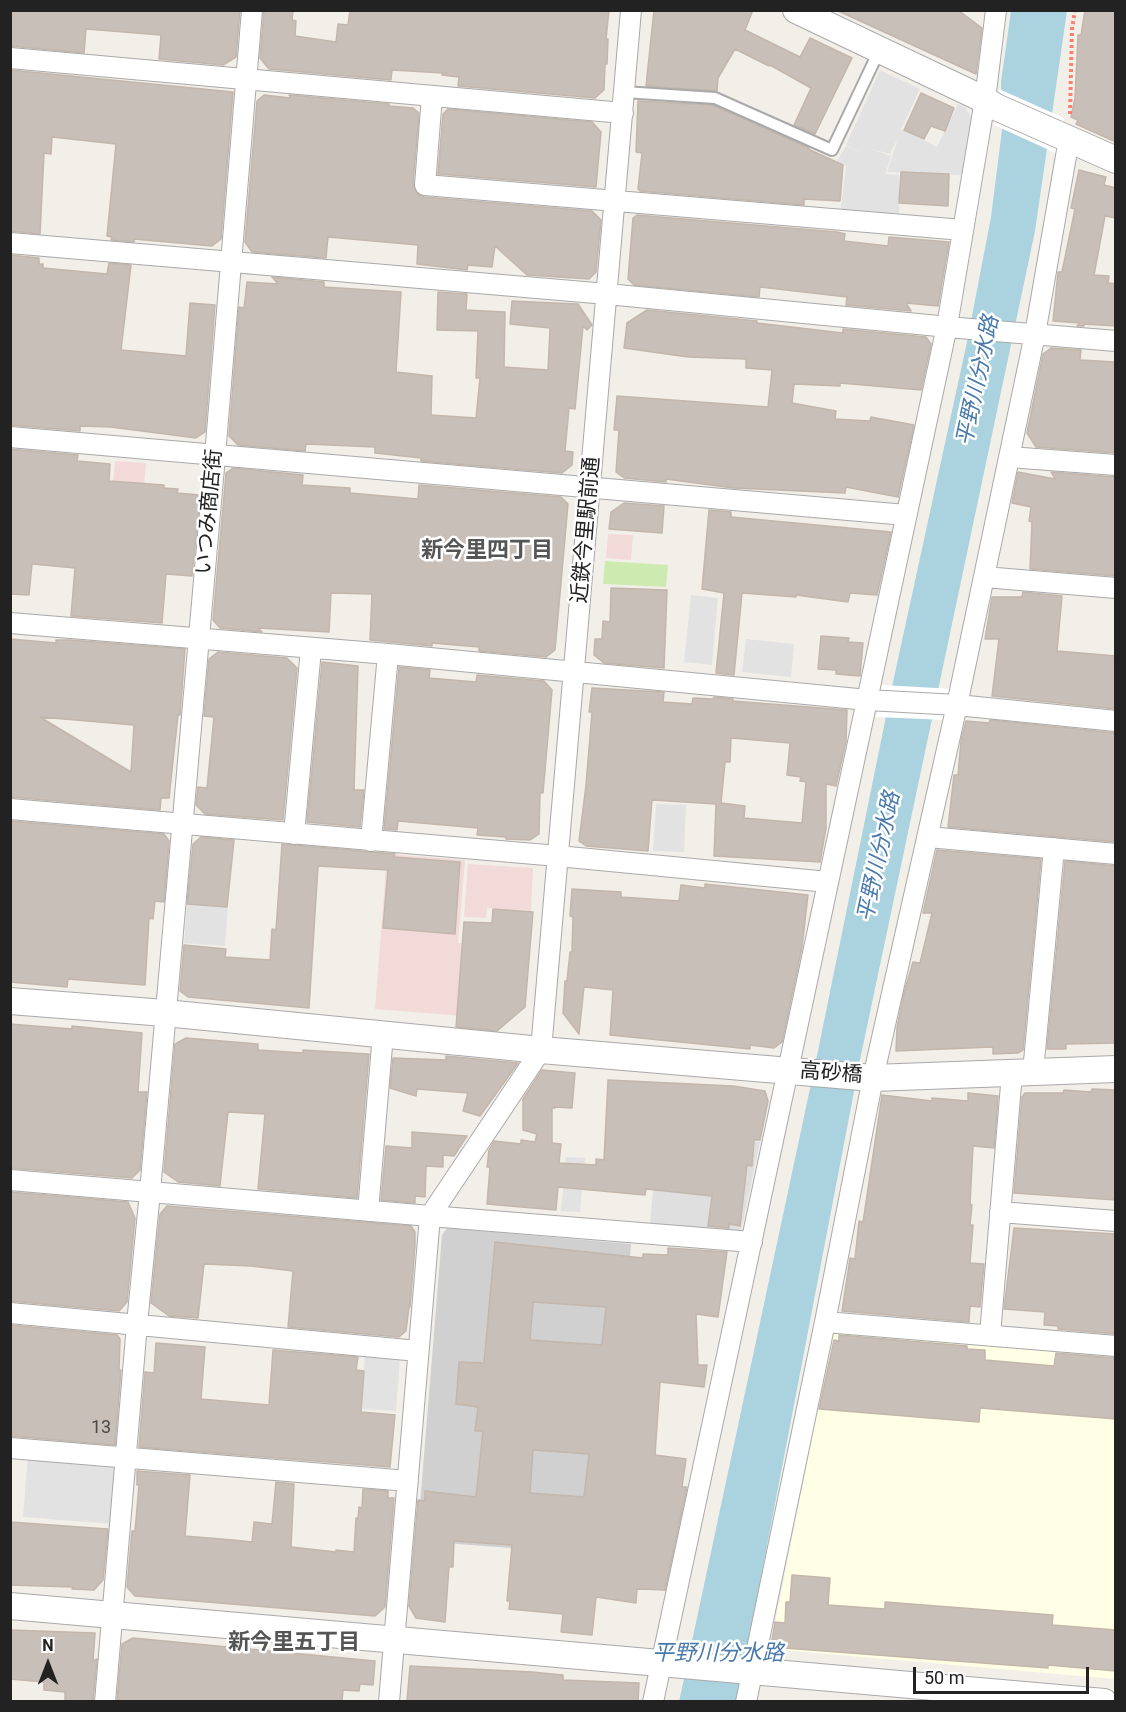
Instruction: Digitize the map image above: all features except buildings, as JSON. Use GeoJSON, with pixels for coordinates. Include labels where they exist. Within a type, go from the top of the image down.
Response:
{"type":"FeatureCollection","features":[{"type":"Feature","properties":{"kind":"street","name":"いつみ商店街"},"geometry":{"type":"LineString","coordinates":[[105,1701],[252,10]]}},
{"type":"Feature","properties":{"kind":"street","name":"近鉄今里駅前通"},"geometry":{"type":"LineString","coordinates":[[541,1050],[632,10]]}},
{"type":"Feature","properties":{"kind":"street"},"geometry":{"type":"LineString","coordinates":[[796,10],[991,104],[1116,160]]}},
{"type":"Feature","properties":{"kind":"street"},"geometry":{"type":"LineString","coordinates":[[653,1701],[828,882],[874,700],[906,515],[953,327],[963,230],[991,104],[996,10]]}},
{"type":"Feature","properties":{"kind":"street"},"geometry":{"type":"LineString","coordinates":[[10,58],[622,113]]}},
{"type":"Feature","properties":{"kind":"street"},"geometry":{"type":"LineString","coordinates":[[432,96],[425,186],[963,230]]}},
{"type":"Feature","properties":{"kind":"street"},"geometry":{"type":"LineString","coordinates":[[746,1701],[873,1078],[928,837],[954,705],[1009,457],[1065,137]]}},
{"type":"Feature","properties":{"kind":"street"},"geometry":{"type":"LineString","coordinates":[[10,243],[607,294],[1116,341]]}},
{"type":"Feature","properties":{"kind":"street"},"geometry":{"type":"LineString","coordinates":[[10,437],[906,515]]}},
{"type":"Feature","properties":{"kind":"street"},"geometry":{"type":"LineString","coordinates":[[1009,457],[1116,465]]}},
{"type":"Feature","properties":{"kind":"street"},"geometry":{"type":"LineString","coordinates":[[984,577],[1116,588]]}},
{"type":"Feature","properties":{"kind":"street"},"geometry":{"type":"LineString","coordinates":[[10,623],[388,654],[1116,721]]}},
{"type":"Feature","properties":{"kind":"street"},"geometry":{"type":"LineString","coordinates":[[294,834],[310,649]]}},
{"type":"Feature","properties":{"kind":"street"},"geometry":{"type":"LineString","coordinates":[[371,841],[388,654]]}},
{"type":"Feature","properties":{"kind":"street"},"geometry":{"type":"LineString","coordinates":[[10,809],[558,856],[828,882]]}},
{"type":"Feature","properties":{"kind":"street"},"geometry":{"type":"LineString","coordinates":[[928,837],[1116,854]]}},
{"type":"Feature","properties":{"kind":"street"},"geometry":{"type":"LineString","coordinates":[[990,1335],[1000,1212],[1054,848]]}},
{"type":"Feature","properties":{"kind":"street","name":"高砂橋"},"geometry":{"type":"LineString","coordinates":[[10,1001],[165,1013],[541,1050],[873,1078],[1116,1069]]}},
{"type":"Feature","properties":{"kind":"street"},"geometry":{"type":"LineString","coordinates":[[368,1211],[383,1034]]}},
{"type":"Feature","properties":{"kind":"street"},"geometry":{"type":"LineString","coordinates":[[389,1701],[430,1216],[541,1050]]}},
{"type":"Feature","properties":{"kind":"street"},"geometry":{"type":"LineString","coordinates":[[10,1180],[752,1242]]}},
{"type":"Feature","properties":{"kind":"street"},"geometry":{"type":"LineString","coordinates":[[1000,1212],[1116,1221]]}},
{"type":"Feature","properties":{"kind":"street"},"geometry":{"type":"LineString","coordinates":[[10,1313],[418,1351]]}},
{"type":"Feature","properties":{"kind":"street"},"geometry":{"type":"LineString","coordinates":[[825,1322],[1116,1346]]}},
{"type":"Feature","properties":{"kind":"street"},"geometry":{"type":"LineString","coordinates":[[10,1448],[408,1481]]}},
{"type":"Feature","properties":{"kind":"street"},"geometry":{"type":"LineString","coordinates":[[10,1606],[662,1662],[958,1696],[1104,1701]]}},
{"type":"Feature","properties":{"kind":"lane"},"geometry":{"type":"LineString","coordinates":[[624,92],[715,98],[832,150],[879,50]]}},
{"type":"Feature","properties":{"kind":"path"},"geometry":{"type":"LineString","coordinates":[[1065,137],[1075,10]]}},
{"type":"Feature","properties":{"kind":"shaded area"},"geometry":{"type":"Polygon","coordinates":[[[880,70],[920,89],[901,129],[937,147],[958,104],[965,107],[972,118],[963,175],[887,172],[898,138],[890,154],[868,148],[891,156],[885,174],[899,175],[899,217],[840,216],[846,166],[837,161],[846,146],[866,155],[846,145],[880,70]]]}},
{"type":"Feature","properties":{"kind":"shaded area"},"geometry":{"type":"Polygon","coordinates":[[[115,461],[146,463],[139,541],[108,538],[115,461]]]}},
{"type":"Feature","properties":{"kind":"shaded area"},"geometry":{"type":"Polygon","coordinates":[[[608,534],[633,535],[631,560],[606,558],[608,534]]]}},
{"type":"Feature","properties":{"kind":"shaded area"},"geometry":{"type":"Polygon","coordinates":[[[691,595],[718,598],[712,665],[684,662],[691,595]]]}},
{"type":"Feature","properties":{"kind":"shaded area"},"geometry":{"type":"Polygon","coordinates":[[[746,639],[794,644],[791,677],[742,672],[746,639]]]}},
{"type":"Feature","properties":{"kind":"shaded area"},"geometry":{"type":"Polygon","coordinates":[[[656,804],[686,805],[684,852],[653,851],[656,804]]]}},
{"type":"Feature","properties":{"kind":"shaded area"},"geometry":{"type":"Polygon","coordinates":[[[387,854],[465,860],[458,943],[469,944],[463,1016],[375,1009],[387,854]]]}},
{"type":"Feature","properties":{"kind":"shaded area"},"geometry":{"type":"Polygon","coordinates":[[[468,864],[533,868],[531,911],[487,908],[486,918],[464,917],[468,864]]]}},
{"type":"Feature","properties":{"kind":"shaded area"},"geometry":{"type":"Polygon","coordinates":[[[187,904],[228,907],[225,946],[184,943],[187,904]]]}},
{"type":"Feature","properties":{"kind":"shaded area"},"geometry":{"type":"Polygon","coordinates":[[[715,1137],[760,1142],[741,1231],[650,1224],[656,1155],[715,1137]]]}},
{"type":"Feature","properties":{"kind":"shaded area"},"geometry":{"type":"Polygon","coordinates":[[[566,1157],[585,1158],[580,1212],[561,1211],[566,1157]]]}},
{"type":"Feature","properties":{"kind":"shaded area"},"geometry":{"type":"Polygon","coordinates":[[[447,1228],[631,1244],[604,1555],[417,1541],[442,1235],[447,1228]]]}},
{"type":"Feature","properties":{"kind":"shaded area"},"geometry":{"type":"Polygon","coordinates":[[[833,1333],[1115,1357],[1115,1679],[770,1649],[833,1333]]]}},
{"type":"Feature","properties":{"kind":"shaded area"},"geometry":{"type":"Polygon","coordinates":[[[365,1354],[400,1358],[396,1411],[361,1409],[365,1354]]]}},
{"type":"Feature","properties":{"kind":"shaded area"},"geometry":{"type":"Polygon","coordinates":[[[28,1455],[117,1462],[112,1524],[23,1517],[28,1455]]]}},
{"type":"Feature","properties":{"kind":"green space"},"geometry":{"type":"Polygon","coordinates":[[[605,561],[668,565],[666,587],[603,584],[605,561]]]}},
{"type":"Feature","properties":{"kind":"water","name":"平野川分水路"},"geometry":{"type":"Polygon","coordinates":[[[1011,11],[1067,11],[1035,231],[861,1055],[736,1701],[679,1702],[818,1051],[893,682],[967,342],[991,217],[1002,130],[1001,82],[1011,11]]]}},
{"type":"Feature","properties":{"kind":"pier"},"geometry":{"type":"Polygon","coordinates":[[[999,89],[1064,118],[1058,154],[994,125],[999,89]]]}},
{"type":"Feature","properties":{"kind":"pier"},"geometry":{"type":"Polygon","coordinates":[[[882,685],[954,689],[947,720],[876,717],[882,685]]]}},
{"type":"Feature","properties":{"kind":"district","name":"新今里四丁目"},"geometry":{"type":"Point","coordinates":[487,551]}},
{"type":"Feature","properties":{"kind":"district","name":"新今里五丁目"},"geometry":{"type":"Point","coordinates":[294,1643]}}]}
